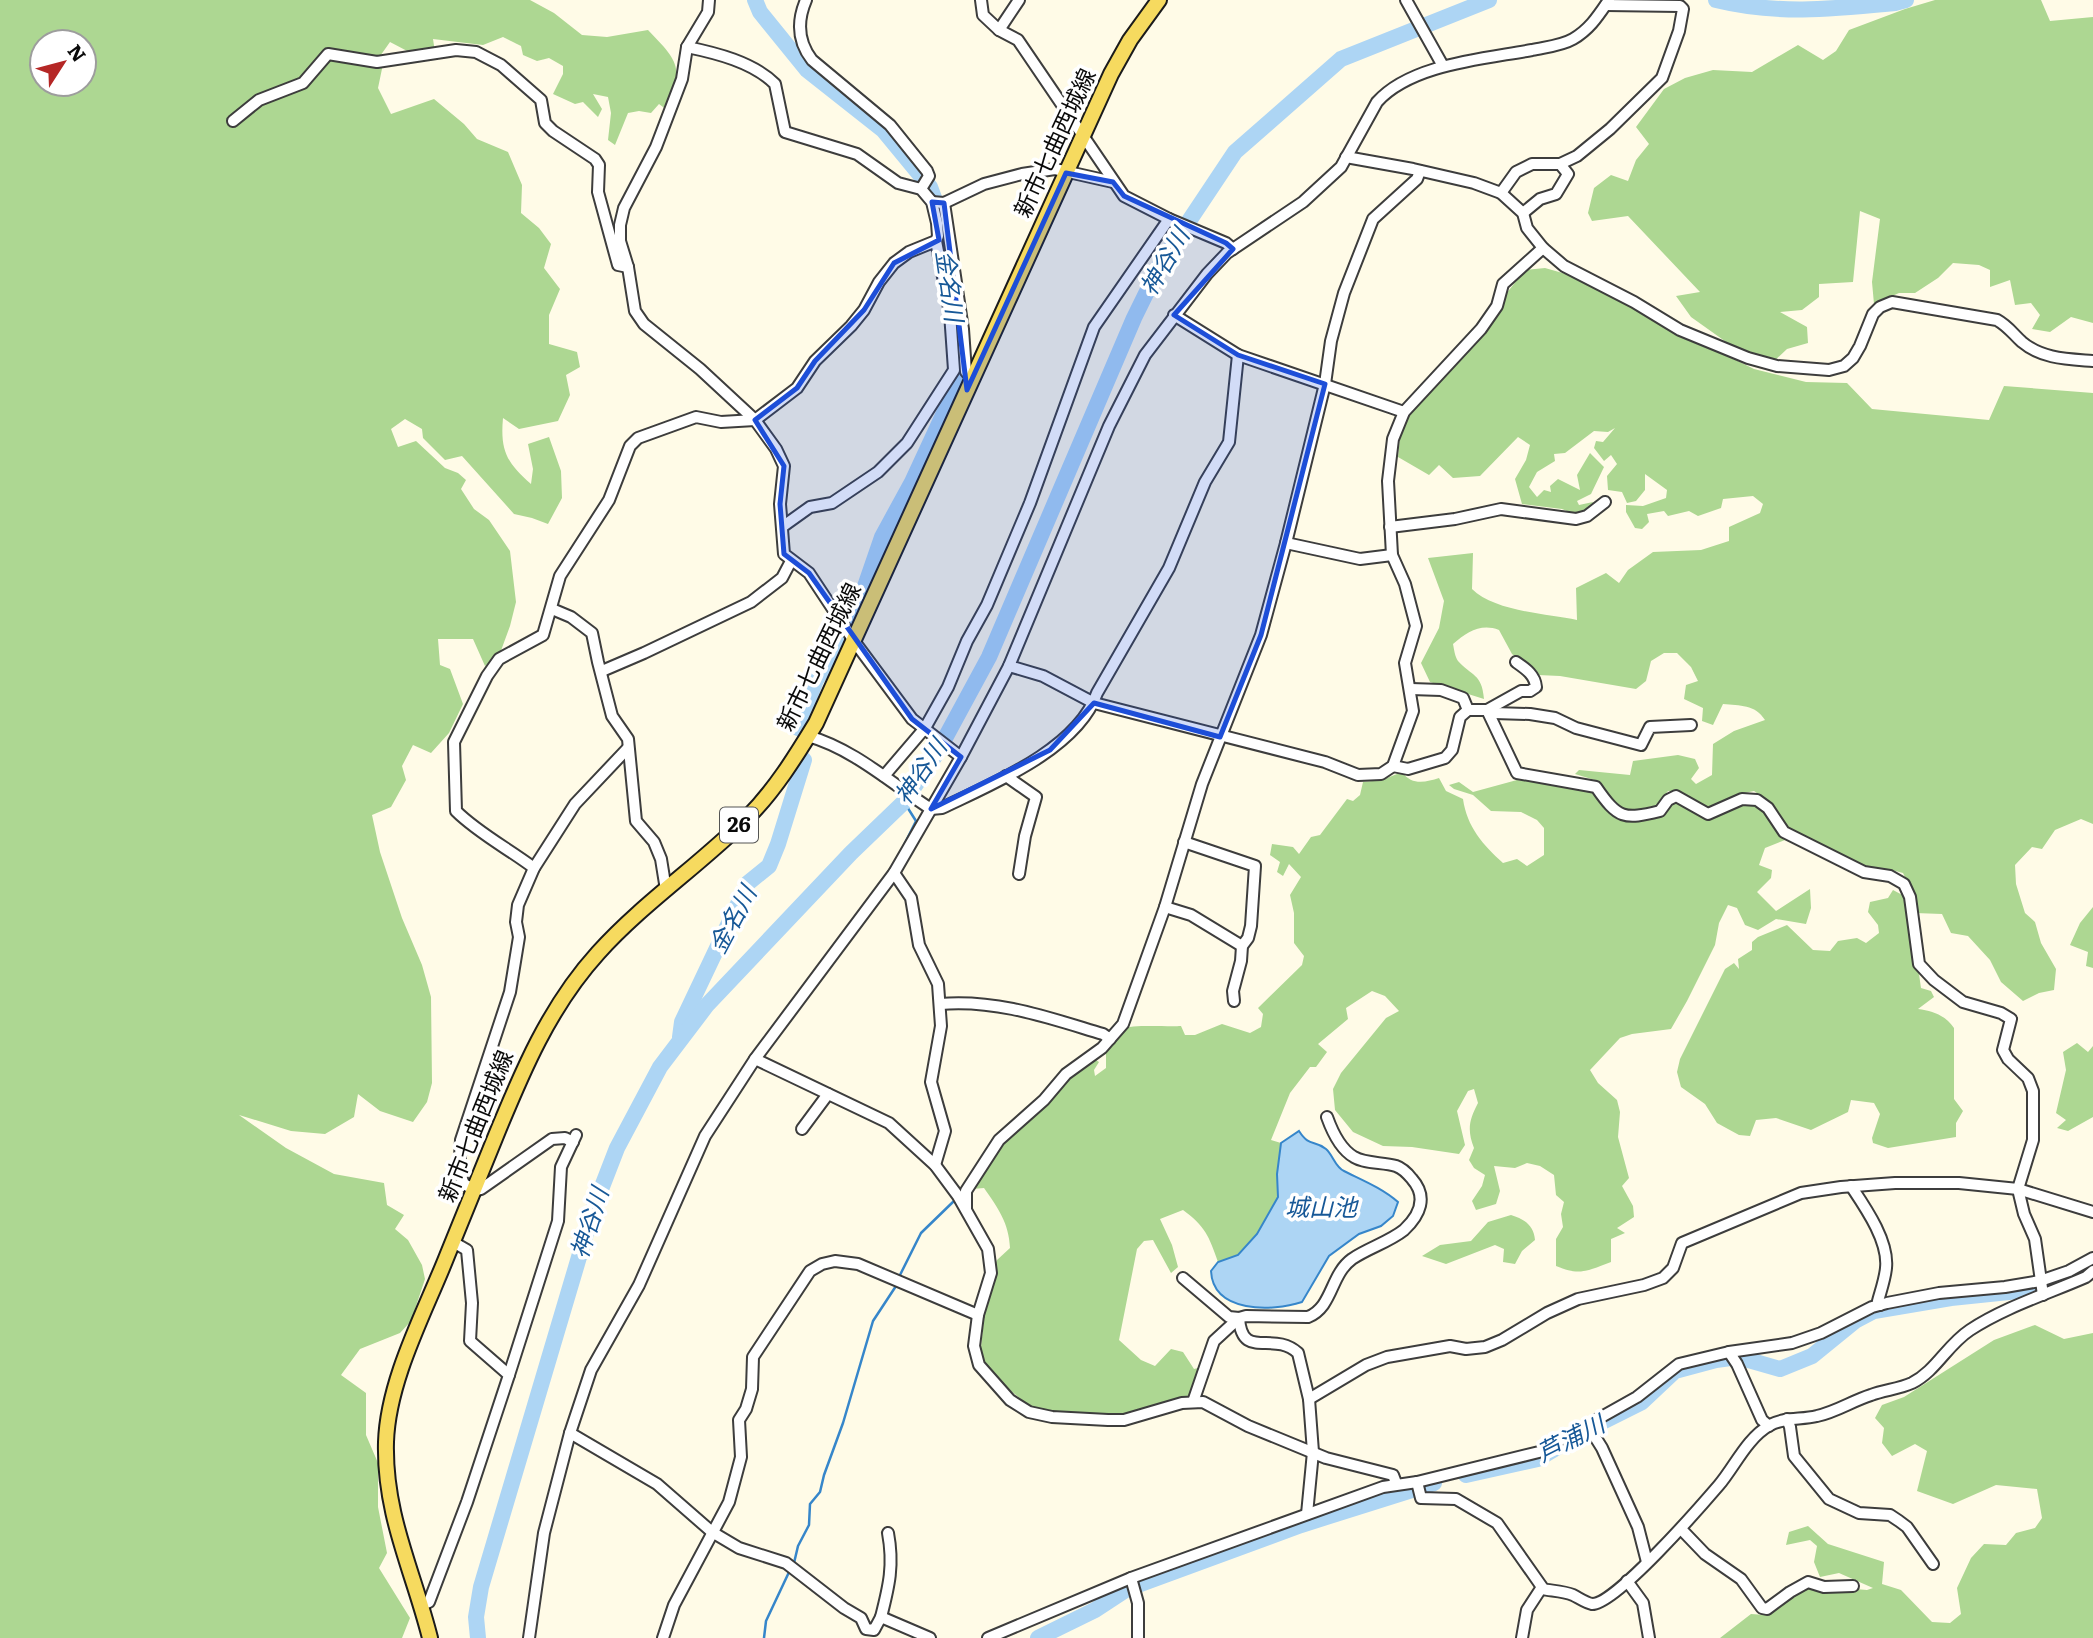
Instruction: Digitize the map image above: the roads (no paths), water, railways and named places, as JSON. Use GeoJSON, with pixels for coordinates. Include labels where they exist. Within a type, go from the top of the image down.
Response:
{"type":"FeatureCollection","features":[{"type":"Feature","properties":{"kind":"main road","name":"新市七曲西城線"},"geometry":{"type":"LineString","coordinates":[[430,1638],[391,1511],[386,1478],[388,1419],[395,1388],[536,1041],[565,995],[596,955],[624,925],[748,817],[770,792],[808,736],[854,641],[1083,135],[1130,40],[1159,0]]}},
{"type":"Feature","properties":{"kind":"street"},"geometry":{"type":"LineString","coordinates":[[709,0],[708,12],[687,47],[678,90],[656,147],[624,208],[620,241],[628,267],[635,312],[644,324],[700,369],[755,420],[776,449],[784,466],[780,489],[784,554],[809,573],[854,641],[912,719],[961,757]]}},
{"type":"Feature","properties":{"kind":"street"},"geometry":{"type":"LineString","coordinates":[[806,0],[799,29],[804,50],[812,60],[890,125],[929,176],[921,189]]}},
{"type":"Feature","properties":{"kind":"street"},"geometry":{"type":"LineString","coordinates":[[981,0],[983,15],[999,30],[1018,40],[1124,196],[1169,219],[1212,236],[1233,249]]}},
{"type":"Feature","properties":{"kind":"street"},"geometry":{"type":"LineString","coordinates":[[999,30],[1019,0]]}},
{"type":"Feature","properties":{"kind":"street"},"geometry":{"type":"LineString","coordinates":[[529,1638],[544,1533],[570,1433],[591,1370],[639,1285],[705,1136],[755,1059],[894,873],[929,808],[961,757],[1009,666],[1109,426],[1145,355],[1207,274],[1233,249],[1303,202],[1340,167],[1377,102],[1385,94],[1405,81],[1443,66],[1571,41],[1594,22],[1607,2],[1680,6],[1683,9],[1679,32],[1662,78],[1577,156],[1560,164],[1532,164],[1516,172],[1501,193]]}},
{"type":"Feature","properties":{"kind":"street"},"geometry":{"type":"LineString","coordinates":[[1408,3],[1443,66]]}},
{"type":"Feature","properties":{"kind":"street"},"geometry":{"type":"LineString","coordinates":[[687,47],[711,52],[771,80],[775,84],[785,132],[857,154],[898,183],[921,189],[932,202],[938,236],[936,241],[950,313],[954,370],[907,443],[878,472],[832,503],[810,507],[782,527]]}},
{"type":"Feature","properties":{"kind":"street"},"geometry":{"type":"LineString","coordinates":[[233,121],[259,100],[303,83],[328,54],[377,62],[456,50],[476,52],[501,65],[541,100],[545,123],[595,159],[599,165],[598,192],[618,265],[628,267]]}},
{"type":"Feature","properties":{"kind":"street"},"geometry":{"type":"LineString","coordinates":[[1346,157],[1474,183],[1501,193],[1523,213],[1527,228],[1543,248],[1564,266],[1634,302],[1680,330],[1748,358],[1777,366],[1829,370],[1844,366],[1857,352],[1873,314],[1880,307],[1892,302],[1997,320],[2008,326],[2022,342],[2040,354],[2093,361]]}},
{"type":"Feature","properties":{"kind":"street"},"geometry":{"type":"LineString","coordinates":[[1523,213],[1540,200],[1556,194],[1568,174],[1560,164]]}},
{"type":"Feature","properties":{"kind":"street"},"geometry":{"type":"LineString","coordinates":[[932,202],[944,203],[984,184],[1055,169],[1113,182]]}},
{"type":"Feature","properties":{"kind":"street"},"geometry":{"type":"LineString","coordinates":[[966,1209],[966,1191],[999,1140],[1044,1100],[1066,1074],[1102,1048],[1123,1024],[1166,906],[1184,842],[1220,737],[1261,635],[1325,384],[1334,329],[1344,293],[1373,219],[1417,179],[1420,172]]}},
{"type":"Feature","properties":{"kind":"street"},"geometry":{"type":"LineString","coordinates":[[944,203],[963,329],[966,372],[973,377]]}},
{"type":"Feature","properties":{"kind":"street"},"geometry":{"type":"LineString","coordinates":[[884,776],[925,728],[987,605],[1030,502],[1094,327],[1169,219]]}},
{"type":"Feature","properties":{"kind":"street"},"geometry":{"type":"LineString","coordinates":[[534,869],[509,849],[465,821],[456,811],[454,742],[486,676],[499,659],[543,635],[560,576],[609,500],[630,446],[638,438],[696,417],[721,422],[755,420],[797,388],[815,361],[864,310],[879,282],[894,263],[909,252],[936,241]]}},
{"type":"Feature","properties":{"kind":"street"},"geometry":{"type":"LineString","coordinates":[[1009,666],[1043,676],[1094,703],[1325,762],[1358,775],[1381,774],[1393,766],[1413,711],[1405,663],[1416,626],[1409,596],[1392,555],[1388,481],[1393,439],[1404,412],[1481,329],[1497,306],[1503,284],[1543,248]]}},
{"type":"Feature","properties":{"kind":"street"},"geometry":{"type":"LineString","coordinates":[[1174,315],[1238,355],[1404,412]]}},
{"type":"Feature","properties":{"kind":"street"},"geometry":{"type":"LineString","coordinates":[[808,736],[822,740],[884,776],[929,808],[942,808],[1050,750],[1094,703],[1097,693],[1174,559],[1205,482],[1229,442],[1238,355]]}},
{"type":"Feature","properties":{"kind":"street"},"geometry":{"type":"LineString","coordinates":[[1390,527],[1455,519],[1501,509],[1576,519],[1587,516],[1605,502]]}},
{"type":"Feature","properties":{"kind":"street"},"geometry":{"type":"LineString","coordinates":[[1286,543],[1360,559],[1392,555]]}},
{"type":"Feature","properties":{"kind":"street"},"geometry":{"type":"LineString","coordinates":[[602,671],[751,602],[782,578],[791,561]]}},
{"type":"Feature","properties":{"kind":"street"},"geometry":{"type":"LineString","coordinates":[[552,609],[571,617],[592,632],[612,716],[628,739],[636,821],[654,842],[661,859],[666,890]]}},
{"type":"Feature","properties":{"kind":"street"},"geometry":{"type":"LineString","coordinates":[[1487,710],[1521,691],[1530,691],[1536,687],[1536,680],[1516,662]]}},
{"type":"Feature","properties":{"kind":"street"},"geometry":{"type":"LineString","coordinates":[[1411,689],[1441,690],[1463,698],[1468,710]]}},
{"type":"Feature","properties":{"kind":"street"},"geometry":{"type":"LineString","coordinates":[[1393,766],[1408,769],[1445,758],[1452,750],[1460,717],[1468,710],[1530,713],[1555,718],[1576,728],[1641,745],[1650,727],[1691,725]]}},
{"type":"Feature","properties":{"kind":"street"},"geometry":{"type":"LineString","coordinates":[[1487,710],[1517,773],[1596,787],[1609,807],[1622,817],[1661,811],[1668,800],[1676,796],[1708,814],[1742,799],[1757,800],[1768,808],[1784,832],[1864,872],[1890,876],[1904,884],[1910,897],[1919,964],[1934,980],[1963,1002],[2001,1013],[2011,1019],[2003,1049],[2007,1059],[2028,1078],[2033,1091],[2033,1140],[2018,1189],[2024,1214],[2035,1239],[2043,1295]]}},
{"type":"Feature","properties":{"kind":"street"},"geometry":{"type":"LineString","coordinates":[[421,1605],[429,1602],[453,1540],[509,1375],[558,1221],[561,1167],[574,1138],[552,1139],[481,1189],[464,1184],[459,1171],[461,1140],[510,992],[519,937],[516,922],[518,905],[534,869],[575,804],[628,748]]}},
{"type":"Feature","properties":{"kind":"street"},"geometry":{"type":"LineString","coordinates":[[1006,776],[1036,797],[1025,836],[1019,874]]}},
{"type":"Feature","properties":{"kind":"street"},"geometry":{"type":"LineString","coordinates":[[1184,842],[1255,866],[1251,926],[1248,938],[1242,946],[1233,991],[1234,1001]]}},
{"type":"Feature","properties":{"kind":"street"},"geometry":{"type":"LineString","coordinates":[[894,873],[911,898],[919,945],[938,984],[941,1026],[931,1082],[945,1131],[935,1165]]}},
{"type":"Feature","properties":{"kind":"street"},"geometry":{"type":"LineString","coordinates":[[1166,906],[1191,915],[1242,946]]}},
{"type":"Feature","properties":{"kind":"street"},"geometry":{"type":"LineString","coordinates":[[940,1004],[966,1002],[1012,1007],[1103,1034],[1110,1039]]}},
{"type":"Feature","properties":{"kind":"street"},"geometry":{"type":"LineString","coordinates":[[755,1059],[889,1123],[935,1165],[966,1209],[988,1249],[990,1273],[978,1315],[974,1346],[979,1365],[1010,1399],[1029,1412],[1052,1417],[1124,1420],[1193,1402],[1213,1406],[1248,1426],[1313,1452],[1393,1475],[1396,1483]]}},
{"type":"Feature","properties":{"kind":"street"},"geometry":{"type":"LineString","coordinates":[[802,1129],[828,1094]]}},
{"type":"Feature","properties":{"kind":"street"},"geometry":{"type":"LineString","coordinates":[[1183,1278],[1229,1317],[1308,1317],[1323,1307],[1341,1268],[1354,1257],[1402,1231],[1419,1210],[1422,1201],[1420,1190],[1405,1171],[1397,1166],[1355,1158],[1332,1132],[1327,1118]]}},
{"type":"Feature","properties":{"kind":"street"},"geometry":{"type":"LineString","coordinates":[[1308,1399],[1366,1365],[1387,1357],[1450,1346],[1485,1348],[1546,1313],[1578,1299],[1644,1285],[1662,1278],[1673,1268],[1682,1243],[1801,1193],[1851,1186],[1959,1183],[2018,1189],[2093,1212]]}},
{"type":"Feature","properties":{"kind":"street"},"geometry":{"type":"LineString","coordinates":[[1851,1186],[1873,1219],[1884,1251],[1887,1265],[1878,1301],[1880,1305]]}},
{"type":"Feature","properties":{"kind":"street"},"geometry":{"type":"LineString","coordinates":[[453,1242],[467,1250],[472,1303],[470,1341],[509,1375]]}},
{"type":"Feature","properties":{"kind":"street"},"geometry":{"type":"LineString","coordinates":[[988,1638],[1132,1580],[1396,1483],[1418,1487],[1539,1452],[1590,1427],[1679,1364],[1792,1343],[1821,1333],[1880,1305],[1938,1293],[2040,1281],[2069,1271],[2093,1258]]}},
{"type":"Feature","properties":{"kind":"street"},"geometry":{"type":"LineString","coordinates":[[663,1638],[674,1605],[729,1502],[741,1457],[739,1420],[752,1390],[753,1357],[810,1271],[835,1261],[858,1264],[978,1315]]}},
{"type":"Feature","properties":{"kind":"street"},"geometry":{"type":"LineString","coordinates":[[1418,1487],[1421,1498],[1456,1499],[1497,1523],[1542,1589],[1572,1595],[1590,1604],[1600,1602],[1627,1581],[1681,1528],[1721,1483],[1749,1444],[1769,1426],[1787,1419],[1814,1417],[1870,1395],[1912,1383],[1937,1364],[1952,1344],[1971,1329],[2093,1271]]}},
{"type":"Feature","properties":{"kind":"street"},"geometry":{"type":"LineString","coordinates":[[1239,1318],[1240,1330],[1248,1341],[1283,1343],[1298,1353],[1308,1399],[1313,1452],[1307,1514]]}},
{"type":"Feature","properties":{"kind":"street"},"geometry":{"type":"LineString","coordinates":[[1193,1402],[1214,1341],[1239,1318]]}},
{"type":"Feature","properties":{"kind":"street"},"geometry":{"type":"LineString","coordinates":[[1731,1356],[1762,1420],[1769,1426]]}},
{"type":"Feature","properties":{"kind":"street"},"geometry":{"type":"LineString","coordinates":[[1787,1419],[1794,1456],[1829,1499],[1859,1513],[1890,1515],[1908,1527],[1933,1564]]}},
{"type":"Feature","properties":{"kind":"street"},"geometry":{"type":"LineString","coordinates":[[1590,1427],[1638,1527],[1647,1562]]}},
{"type":"Feature","properties":{"kind":"street"},"geometry":{"type":"LineString","coordinates":[[570,1433],[657,1484],[712,1532],[739,1548],[786,1563],[844,1608],[862,1618],[866,1629],[874,1630],[881,1617],[892,1573],[888,1533]]}},
{"type":"Feature","properties":{"kind":"street"},"geometry":{"type":"LineString","coordinates":[[1681,1528],[1705,1554],[1741,1579],[1762,1608],[1767,1609],[1808,1582],[1824,1587],[1853,1586]]}},
{"type":"Feature","properties":{"kind":"street"},"geometry":{"type":"LineString","coordinates":[[1132,1580],[1138,1603],[1138,1638]]}},
{"type":"Feature","properties":{"kind":"street"},"geometry":{"type":"LineString","coordinates":[[1627,1581],[1643,1603],[1649,1638]]}},
{"type":"Feature","properties":{"kind":"street"},"geometry":{"type":"LineString","coordinates":[[1522,1638],[1527,1610],[1542,1589]]}},
{"type":"Feature","properties":{"kind":"street"},"geometry":{"type":"LineString","coordinates":[[881,1617],[930,1638]]}},
{"type":"Feature","properties":{"kind":"water","name":"城山池"},"geometry":{"type":"Polygon","coordinates":[[[1299,1131],[1309,1142],[1326,1149],[1341,1169],[1379,1188],[1398,1202],[1393,1216],[1381,1226],[1359,1234],[1329,1256],[1302,1302],[1261,1308],[1233,1302],[1222,1295],[1214,1285],[1211,1271],[1218,1262],[1238,1255],[1257,1234],[1278,1197],[1277,1174],[1281,1143],[1299,1131]]]}},
{"type":"Feature","properties":{"kind":"waterway","name":"金名川"},"geometry":{"type":"LineString","coordinates":[[755,0],[760,12],[807,70],[883,130],[930,187],[940,214],[951,295]]}},
{"type":"Feature","properties":{"kind":"waterway","name":"神谷川"},"geometry":{"type":"LineString","coordinates":[[478,1638],[476,1617],[481,1587],[593,1210],[617,1148],[660,1067],[707,1005],[851,853],[904,802],[937,753],[989,657],[1134,318],[1161,263],[1235,152],[1341,59],[1489,0]]}},
{"type":"Feature","properties":{"kind":"waterway","name":"神谷川"},"geometry":{"type":"LineString","coordinates":[[1716,0],[1783,9],[1827,9],[1906,0]]}},
{"type":"Feature","properties":{"kind":"waterway","name":"金名川"},"geometry":{"type":"LineString","coordinates":[[852,624],[882,537],[912,482],[956,387],[958,355]]}},
{"type":"Feature","properties":{"kind":"waterway","name":"金名川"},"geometry":{"type":"LineString","coordinates":[[798,728],[816,680],[843,640]]}},
{"type":"Feature","properties":{"kind":"waterway","name":"金名川"},"geometry":{"type":"LineString","coordinates":[[680,1037],[682,1022],[748,883],[769,866],[804,760]]}},
{"type":"Feature","properties":{"kind":"waterway"},"geometry":{"type":"LineString","coordinates":[[904,802],[916,821],[904,845]]}},
{"type":"Feature","properties":{"kind":"waterway"},"geometry":{"type":"LineString","coordinates":[[898,1279],[921,1233],[955,1200]]}},
{"type":"Feature","properties":{"kind":"waterway","name":"芦浦川"},"geometry":{"type":"LineString","coordinates":[[1592,1427],[1642,1402],[1675,1371],[1738,1357],[1780,1369],[1812,1356],[1855,1321],[1874,1311],[1951,1298],[2047,1288],[2079,1275],[2093,1265]]}},
{"type":"Feature","properties":{"kind":"waterway"},"geometry":{"type":"LineString","coordinates":[[794,1563],[798,1546],[809,1525],[810,1504],[820,1492],[843,1423],[873,1321],[896,1286]]}},
{"type":"Feature","properties":{"kind":"waterway","name":"芦浦川"},"geometry":{"type":"LineString","coordinates":[[1466,1475],[1538,1459],[1558,1447]]}},
{"type":"Feature","properties":{"kind":"waterway","name":"芦浦川"},"geometry":{"type":"LineString","coordinates":[[1038,1638],[1095,1610],[1127,1589],[1301,1525],[1434,1483]]}},
{"type":"Feature","properties":{"kind":"waterway"},"geometry":{"type":"LineString","coordinates":[[764,1638],[766,1621],[790,1570]]}}]}
